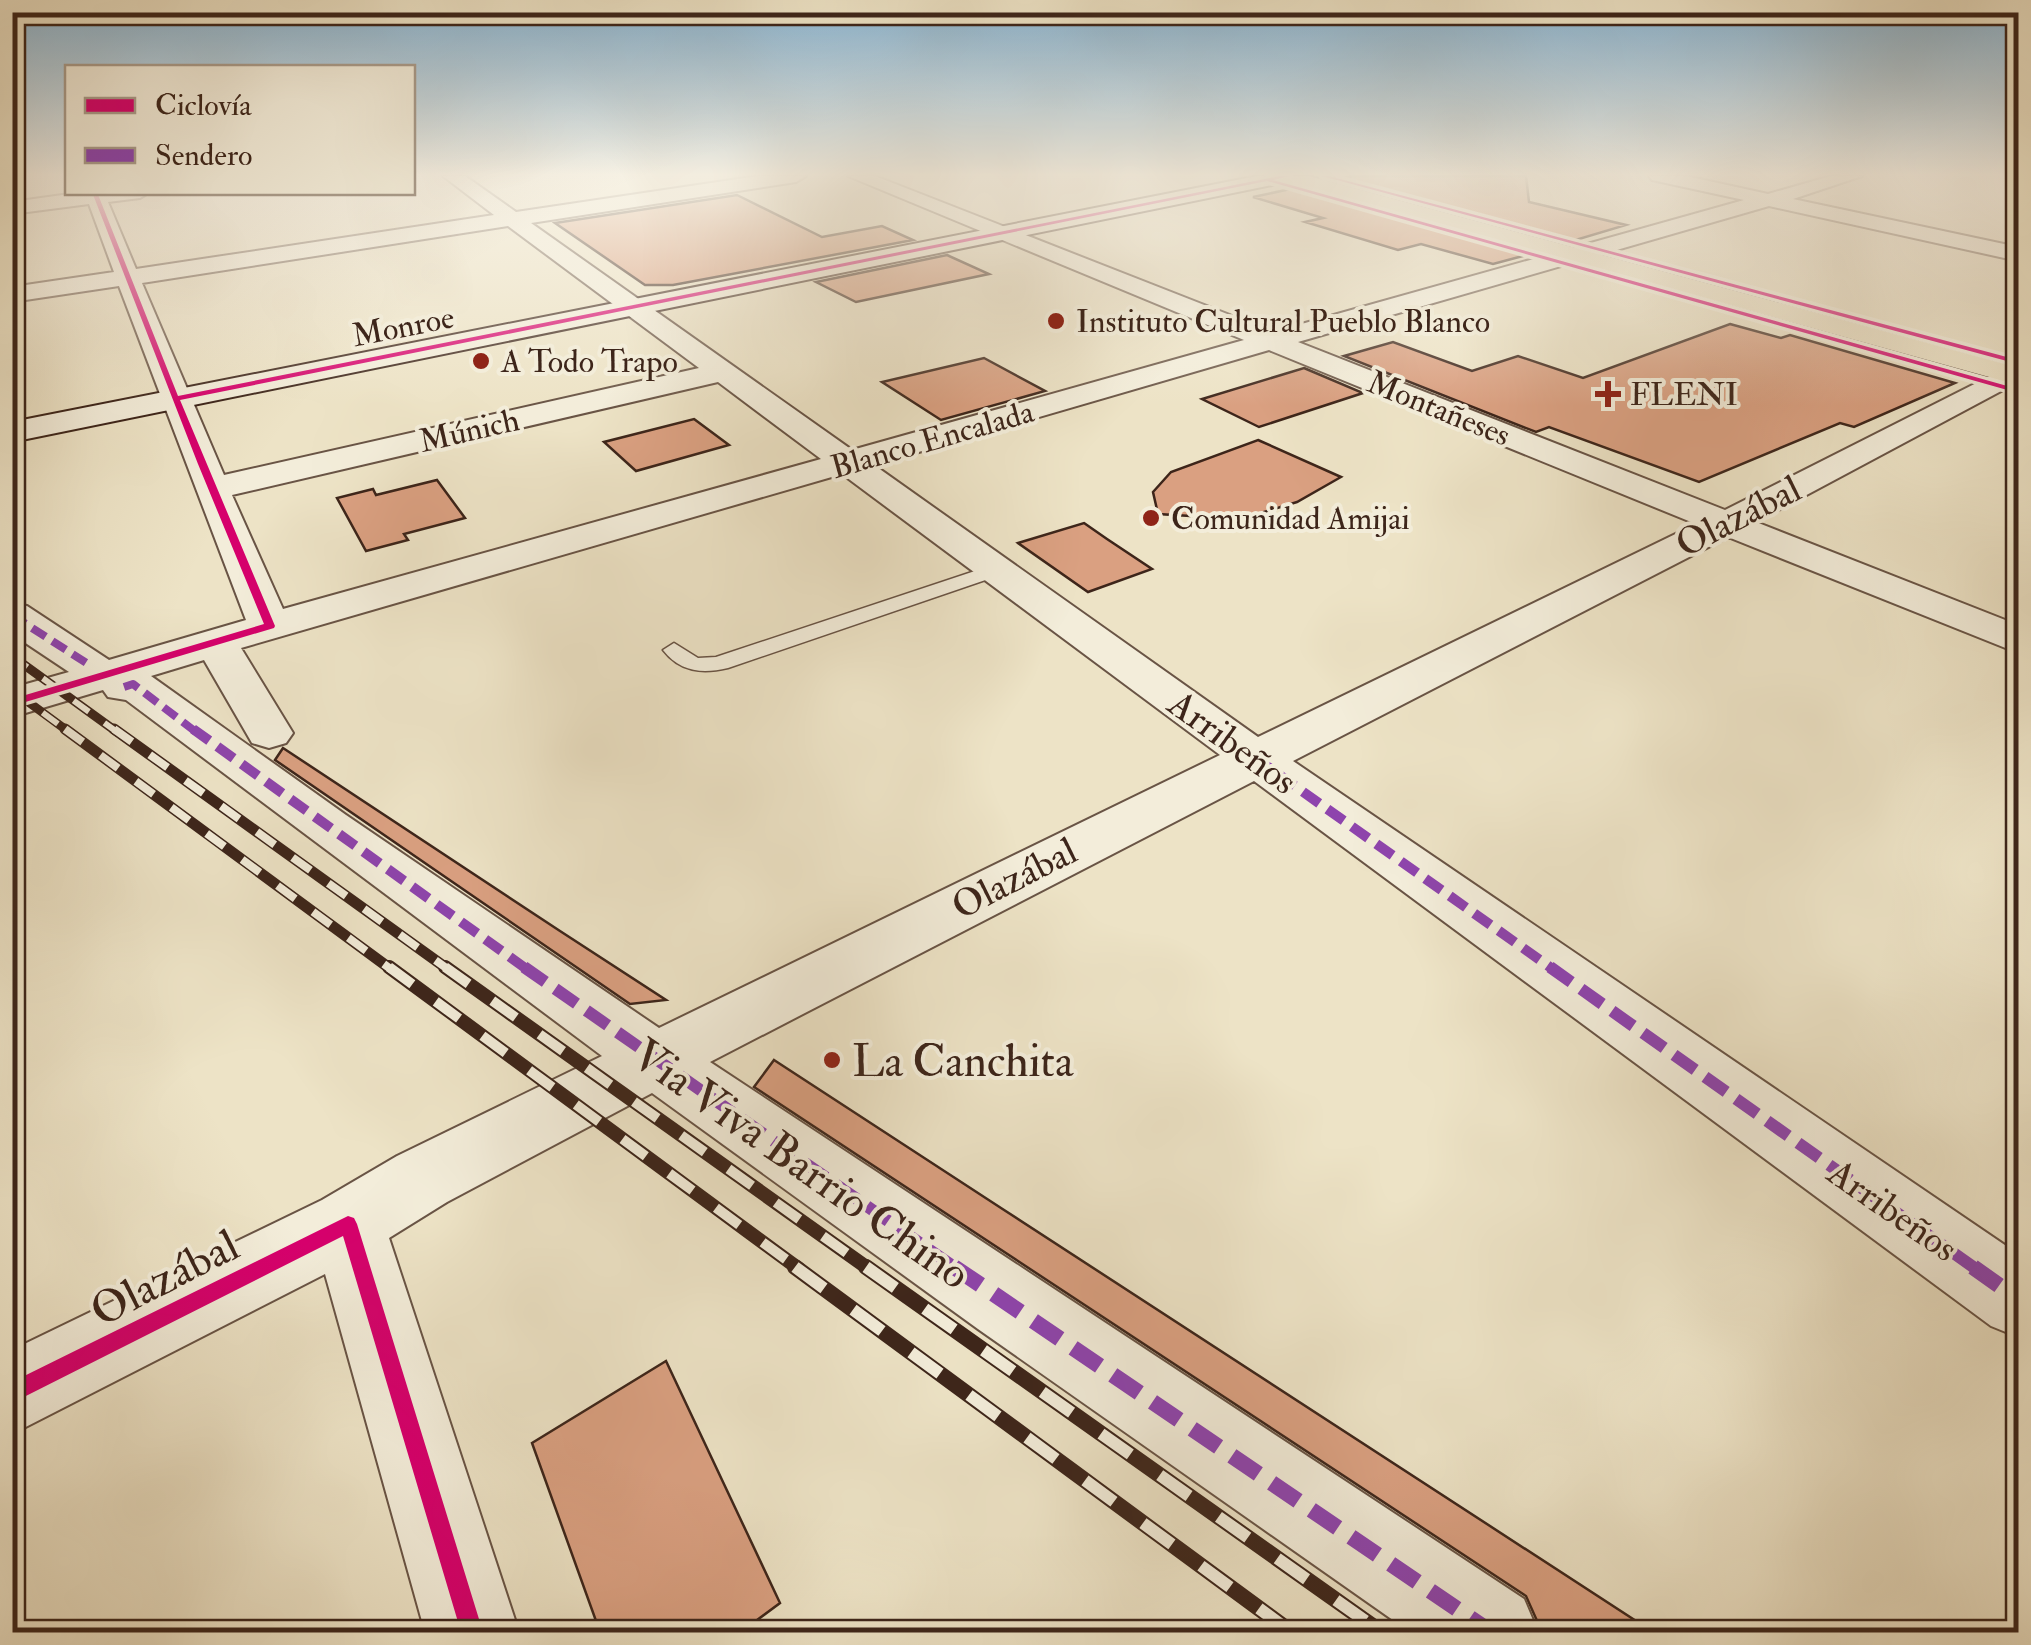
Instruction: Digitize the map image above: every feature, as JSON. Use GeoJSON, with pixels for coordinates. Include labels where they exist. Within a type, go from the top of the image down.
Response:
{"type":"FeatureCollection","features":[{"type":"Feature","properties":{"kind":"main road","name":"Monroe"},"geometry":{"type":"LineString","coordinates":[[12,432],[908,253]]}},
{"type":"Feature","properties":{"kind":"main road"},"geometry":{"type":"LineString","coordinates":[[1567,253],[2016,374]]}},
{"type":"Feature","properties":{"kind":"street"},"geometry":{"type":"LineString","coordinates":[[120,253],[168,384],[270,626]]}},
{"type":"Feature","properties":{"kind":"street"},"geometry":{"type":"LineString","coordinates":[[12,295],[290,253]]}},
{"type":"Feature","properties":{"kind":"street","name":"Arribeños"},"geometry":{"type":"LineString","coordinates":[[561,253],[1254,757],[2018,1299]]}},
{"type":"Feature","properties":{"kind":"street","name":"Montañeses"},"geometry":{"type":"LineString","coordinates":[[1051,253],[2018,640]]}},
{"type":"Feature","properties":{"kind":"street","name":"Blanco Encalada"},"geometry":{"type":"LineString","coordinates":[[12,703],[1583,253]]}},
{"type":"Feature","properties":{"kind":"street","name":"Múnich"},"geometry":{"type":"LineString","coordinates":[[215,488],[722,372]]}},
{"type":"Feature","properties":{"kind":"street","name":"Olazábal"},"geometry":{"type":"LineString","coordinates":[[12,1393],[348,1224],[422,1178],[2016,374]]}},
{"type":"Feature","properties":{"kind":"street","name":"Via Viva Barrio Chino"},"geometry":{"type":"LineString","coordinates":[[12,615],[107,676],[134,684],[224,753],[656,1060],[1068,1348],[1490,1632]]}},
{"type":"Feature","properties":{"kind":"street"},"geometry":{"type":"LineString","coordinates":[[216,642],[269,733]]}},
{"type":"Feature","properties":{"kind":"street"},"geometry":{"type":"LineString","coordinates":[[348,1224],[472,1632]]}},
{"type":"Feature","properties":{"kind":"lane"},"geometry":{"type":"LineString","coordinates":[[674,650],[685,662],[702,666],[720,663],[996,570]]}},
{"type":"Feature","properties":{"kind":"building"},"geometry":{"type":"Polygon","coordinates":[[[598,253],[845,253],[673,285],[645,285],[598,253]]]}},
{"type":"Feature","properties":{"kind":"building"},"geometry":{"type":"Polygon","coordinates":[[[1453,253],[1530,254],[1493,264],[1453,253]]]}},
{"type":"Feature","properties":{"kind":"building"},"geometry":{"type":"Polygon","coordinates":[[[947,255],[989,274],[856,302],[816,282],[947,255]]]}},
{"type":"Feature","properties":{"kind":"building"},"geometry":{"type":"Polygon","coordinates":[[[1730,324],[1781,338],[1790,335],[1955,383],[1854,427],[1840,423],[1699,482],[1549,427],[1536,432],[1344,356],[1393,342],[1472,371],[1518,356],[1583,378],[1730,324]]]}},
{"type":"Feature","properties":{"kind":"building"},"geometry":{"type":"Polygon","coordinates":[[[984,358],[1045,391],[941,420],[882,382],[984,358]]]}},
{"type":"Feature","properties":{"kind":"building"},"geometry":{"type":"Polygon","coordinates":[[[1304,368],[1363,393],[1259,427],[1202,399],[1304,368]]]}},
{"type":"Feature","properties":{"kind":"building"},"geometry":{"type":"Polygon","coordinates":[[[694,419],[729,445],[636,471],[604,442],[694,419]]]}},
{"type":"Feature","properties":{"kind":"building"},"geometry":{"type":"Polygon","coordinates":[[[1258,440],[1341,477],[1297,502],[1241,519],[1158,514],[1153,492],[1171,472],[1258,440]]]}},
{"type":"Feature","properties":{"kind":"building"},"geometry":{"type":"Polygon","coordinates":[[[437,480],[465,518],[404,534],[408,540],[366,551],[337,498],[373,489],[376,495],[437,480]]]}},
{"type":"Feature","properties":{"kind":"building"},"geometry":{"type":"Polygon","coordinates":[[[1084,523],[1152,569],[1088,592],[1018,543],[1084,523]]]}},
{"type":"Feature","properties":{"kind":"building"},"geometry":{"type":"Polygon","coordinates":[[[283,748],[666,1000],[630,1004],[275,760],[283,748]]]}},
{"type":"Feature","properties":{"kind":"building"},"geometry":{"type":"Polygon","coordinates":[[[774,1060],[1653,1632],[1542,1632],[1526,1596],[754,1087],[774,1060]]]}},
{"type":"Feature","properties":{"kind":"building"},"geometry":{"type":"Polygon","coordinates":[[[666,1361],[780,1603],[741,1632],[600,1632],[532,1443],[666,1361]]]}},
{"type":"Feature","properties":{"kind":"railway"},"geometry":{"type":"LineString","coordinates":[[12,656],[117,732]]}},
{"type":"Feature","properties":{"kind":"railway"},"geometry":{"type":"LineString","coordinates":[[12,690],[69,732]]}},
{"type":"Feature","properties":{"kind":"railway"},"geometry":{"type":"LineString","coordinates":[[65,729],[392,970]]}},
{"type":"Feature","properties":{"kind":"railway"},"geometry":{"type":"LineString","coordinates":[[114,729],[449,970]]}},
{"type":"Feature","properties":{"kind":"railway"},"geometry":{"type":"LineString","coordinates":[[389,967],[799,1269]]}},
{"type":"Feature","properties":{"kind":"railway"},"geometry":{"type":"LineString","coordinates":[[445,967],[869,1269]]}},
{"type":"Feature","properties":{"kind":"railway"},"geometry":{"type":"LineString","coordinates":[[795,1267],[1291,1632]]}},
{"type":"Feature","properties":{"kind":"railway"},"geometry":{"type":"LineString","coordinates":[[866,1267],[1381,1632]]}},
{"type":"Feature","properties":{"kind":"marked path"},"geometry":{"type":"LineString","coordinates":[[12,615],[91,666]]}},
{"type":"Feature","properties":{"kind":"marked path"},"geometry":{"type":"LineString","coordinates":[[124,687],[133,684],[327,827],[764,1136],[1491,1632]]}},
{"type":"Feature","properties":{"kind":"marked path"},"geometry":{"type":"LineString","coordinates":[[1254,757],[2018,1299]]}},
{"type":"Feature","properties":{"kind":"cycle path"},"geometry":{"type":"LineString","coordinates":[[12,703],[270,626],[118,253]]}},
{"type":"Feature","properties":{"kind":"cycle path"},"geometry":{"type":"LineString","coordinates":[[177,398],[903,253]]}},
{"type":"Feature","properties":{"kind":"cycle path"},"geometry":{"type":"LineString","coordinates":[[1526,253],[2018,391]]}},
{"type":"Feature","properties":{"kind":"cycle path"},"geometry":{"type":"LineString","coordinates":[[1610,253],[2018,362]]}},
{"type":"Feature","properties":{"kind":"cycle path"},"geometry":{"type":"LineString","coordinates":[[12,1393],[348,1224],[472,1632]]}},
{"type":"Feature","properties":{"kind":"place","name":"Instituto Cultural Pueblo Blanco"},"geometry":{"type":"Point","coordinates":[1056,321]}},
{"type":"Feature","properties":{"kind":"place","name":"A Todo Trapo"},"geometry":{"type":"Point","coordinates":[481,361]}},
{"type":"Feature","properties":{"kind":"place","name":"FLENI"},"geometry":{"type":"Point","coordinates":[1608,394]}},
{"type":"Feature","properties":{"kind":"place","name":"Comunidad Amijai"},"geometry":{"type":"Point","coordinates":[1151,518]}},
{"type":"Feature","properties":{"kind":"place","name":"La Canchita"},"geometry":{"type":"Point","coordinates":[832,1060]}}]}
